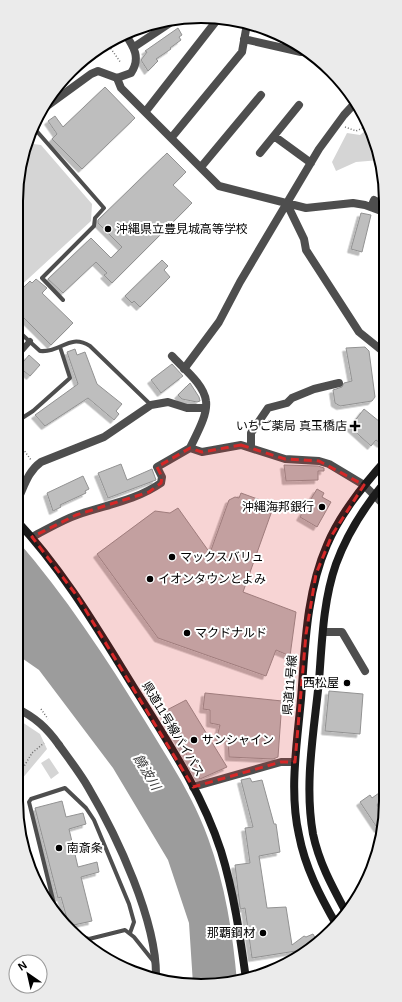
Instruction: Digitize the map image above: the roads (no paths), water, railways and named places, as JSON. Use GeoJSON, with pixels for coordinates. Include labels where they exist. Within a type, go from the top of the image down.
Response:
{"type":"FeatureCollection","features":[{"type":"Feature","properties":{"kind":"main road","name":"県道11号線"},"geometry":{"type":"LineString","coordinates":[[334,919],[312,876],[301,846],[295,809],[295,762],[306,634],[316,574],[332,535],[364,485],[379,468]]}},
{"type":"Feature","properties":{"kind":"main road"},"geometry":{"type":"LineString","coordinates":[[344,907],[321,862],[314,834],[310,806],[310,765],[326,606],[336,565],[353,528],[379,489]]}},
{"type":"Feature","properties":{"kind":"main road","name":"県道11号線バイパス"},"geometry":{"type":"LineString","coordinates":[[23,527],[77,596],[181,764],[206,812],[230,883],[237,913],[245,973]]}},
{"type":"Feature","properties":{"kind":"street"},"geometry":{"type":"LineString","coordinates":[[146,111],[214,23]]}},
{"type":"Feature","properties":{"kind":"street"},"geometry":{"type":"LineString","coordinates":[[134,47],[165,26]]}},
{"type":"Feature","properties":{"kind":"street"},"geometry":{"type":"LineString","coordinates":[[172,137],[242,52],[246,29]]}},
{"type":"Feature","properties":{"kind":"street"},"geometry":{"type":"LineString","coordinates":[[54,101],[91,74],[98,71],[117,78],[131,73],[137,61],[134,47],[128,39]]}},
{"type":"Feature","properties":{"kind":"street"},"geometry":{"type":"LineString","coordinates":[[244,39],[297,51]]}},
{"type":"Feature","properties":{"kind":"street"},"geometry":{"type":"LineString","coordinates":[[117,78],[121,88],[146,111],[219,186],[306,208],[353,203],[379,210]]}},
{"type":"Feature","properties":{"kind":"street"},"geometry":{"type":"LineString","coordinates":[[201,167],[261,95]]}},
{"type":"Feature","properties":{"kind":"street"},"geometry":{"type":"LineString","coordinates":[[260,153],[299,105]]}},
{"type":"Feature","properties":{"kind":"street"},"geometry":{"type":"LineString","coordinates":[[184,369],[218,322],[240,282],[311,163],[339,121],[352,107]]}},
{"type":"Feature","properties":{"kind":"street"},"geometry":{"type":"LineString","coordinates":[[274,136],[311,163]]}},
{"type":"Feature","properties":{"kind":"street"},"geometry":{"type":"LineString","coordinates":[[371,207],[374,200],[379,202]]}},
{"type":"Feature","properties":{"kind":"street"},"geometry":{"type":"LineString","coordinates":[[287,204],[295,217],[304,239],[306,250],[359,332],[379,348]]}},
{"type":"Feature","properties":{"kind":"street"},"geometry":{"type":"LineString","coordinates":[[23,349],[30,341]]}},
{"type":"Feature","properties":{"kind":"street"},"geometry":{"type":"LineString","coordinates":[[32,537],[76,516],[112,506],[149,492],[160,483],[162,477],[157,467],[190,448],[203,421],[206,401],[199,385],[172,356]]}},
{"type":"Feature","properties":{"kind":"street"},"geometry":{"type":"LineString","coordinates":[[251,448],[251,433],[268,408],[287,402],[292,398],[314,389],[339,383]]}},
{"type":"Feature","properties":{"kind":"street"},"geometry":{"type":"LineString","coordinates":[[23,487],[35,466],[41,462],[104,436],[151,405],[168,402],[187,408],[205,408]]}},
{"type":"Feature","properties":{"kind":"street"},"geometry":{"type":"LineString","coordinates":[[190,448],[202,452],[241,445],[284,459],[319,461],[329,464],[364,485],[379,499]]}},
{"type":"Feature","properties":{"kind":"street"},"geometry":{"type":"LineString","coordinates":[[323,632],[342,632],[365,671]]}},
{"type":"Feature","properties":{"kind":"street"},"geometry":{"type":"LineString","coordinates":[[23,712],[46,727],[88,786],[107,820],[138,892],[151,932],[156,973]]}},
{"type":"Feature","properties":{"kind":"street"},"geometry":{"type":"LineString","coordinates":[[193,787],[281,762],[295,762]]}},
{"type":"Feature","properties":{"kind":"lane"},"geometry":{"type":"LineString","coordinates":[[37,132],[104,208],[95,218],[94,226],[42,278],[63,300]]}},
{"type":"Feature","properties":{"kind":"lane"},"geometry":{"type":"LineString","coordinates":[[23,335],[40,350],[48,352],[75,341],[82,341],[90,346],[151,405]]}},
{"type":"Feature","properties":{"kind":"lane"},"geometry":{"type":"LineString","coordinates":[[23,417],[33,411],[70,378],[60,347]]}},
{"type":"Feature","properties":{"kind":"lane"},"geometry":{"type":"LineString","coordinates":[[53,900],[29,802],[31,799],[65,788],[86,808],[94,820],[129,904],[134,922],[130,933]]}},
{"type":"Feature","properties":{"kind":"lane"},"geometry":{"type":"LineString","coordinates":[[89,939],[125,930],[130,933],[156,964]]}},
{"type":"Feature","properties":{"kind":"water","name":"饒波川"},"geometry":{"type":"Polygon","coordinates":[[[23,547],[51,582],[100,650],[171,764],[195,807],[214,855],[224,891],[231,927],[236,976],[213,979],[193,979],[189,923],[168,860],[113,768],[39,670],[23,659],[23,547]]]}},
{"type":"Feature","properties":{"kind":"place","name":"沖縄県立豊見城高等学校"},"geometry":{"type":"Point","coordinates":[108,229]}},
{"type":"Feature","properties":{"kind":"place","name":"いちご薬局 真玉橋店"},"geometry":{"type":"Point","coordinates":[355,426]}},
{"type":"Feature","properties":{"kind":"place","name":"沖縄海邦銀行"},"geometry":{"type":"Point","coordinates":[322,507]}},
{"type":"Feature","properties":{"kind":"place","name":"マックスバリュ"},"geometry":{"type":"Point","coordinates":[172,557]}},
{"type":"Feature","properties":{"kind":"place","name":"イオンタウンとよみ"},"geometry":{"type":"Point","coordinates":[150,579]}},
{"type":"Feature","properties":{"kind":"place","name":"マクドナルド"},"geometry":{"type":"Point","coordinates":[187,633]}},
{"type":"Feature","properties":{"kind":"place","name":"西松屋"},"geometry":{"type":"Point","coordinates":[347,683]}},
{"type":"Feature","properties":{"kind":"place","name":"サンシャイン"},"geometry":{"type":"Point","coordinates":[194,740]}},
{"type":"Feature","properties":{"kind":"place","name":"南斎条"},"geometry":{"type":"Point","coordinates":[59,848]}},
{"type":"Feature","properties":{"kind":"place","name":"那覇鋼材"},"geometry":{"type":"Point","coordinates":[263,933]}}]}
